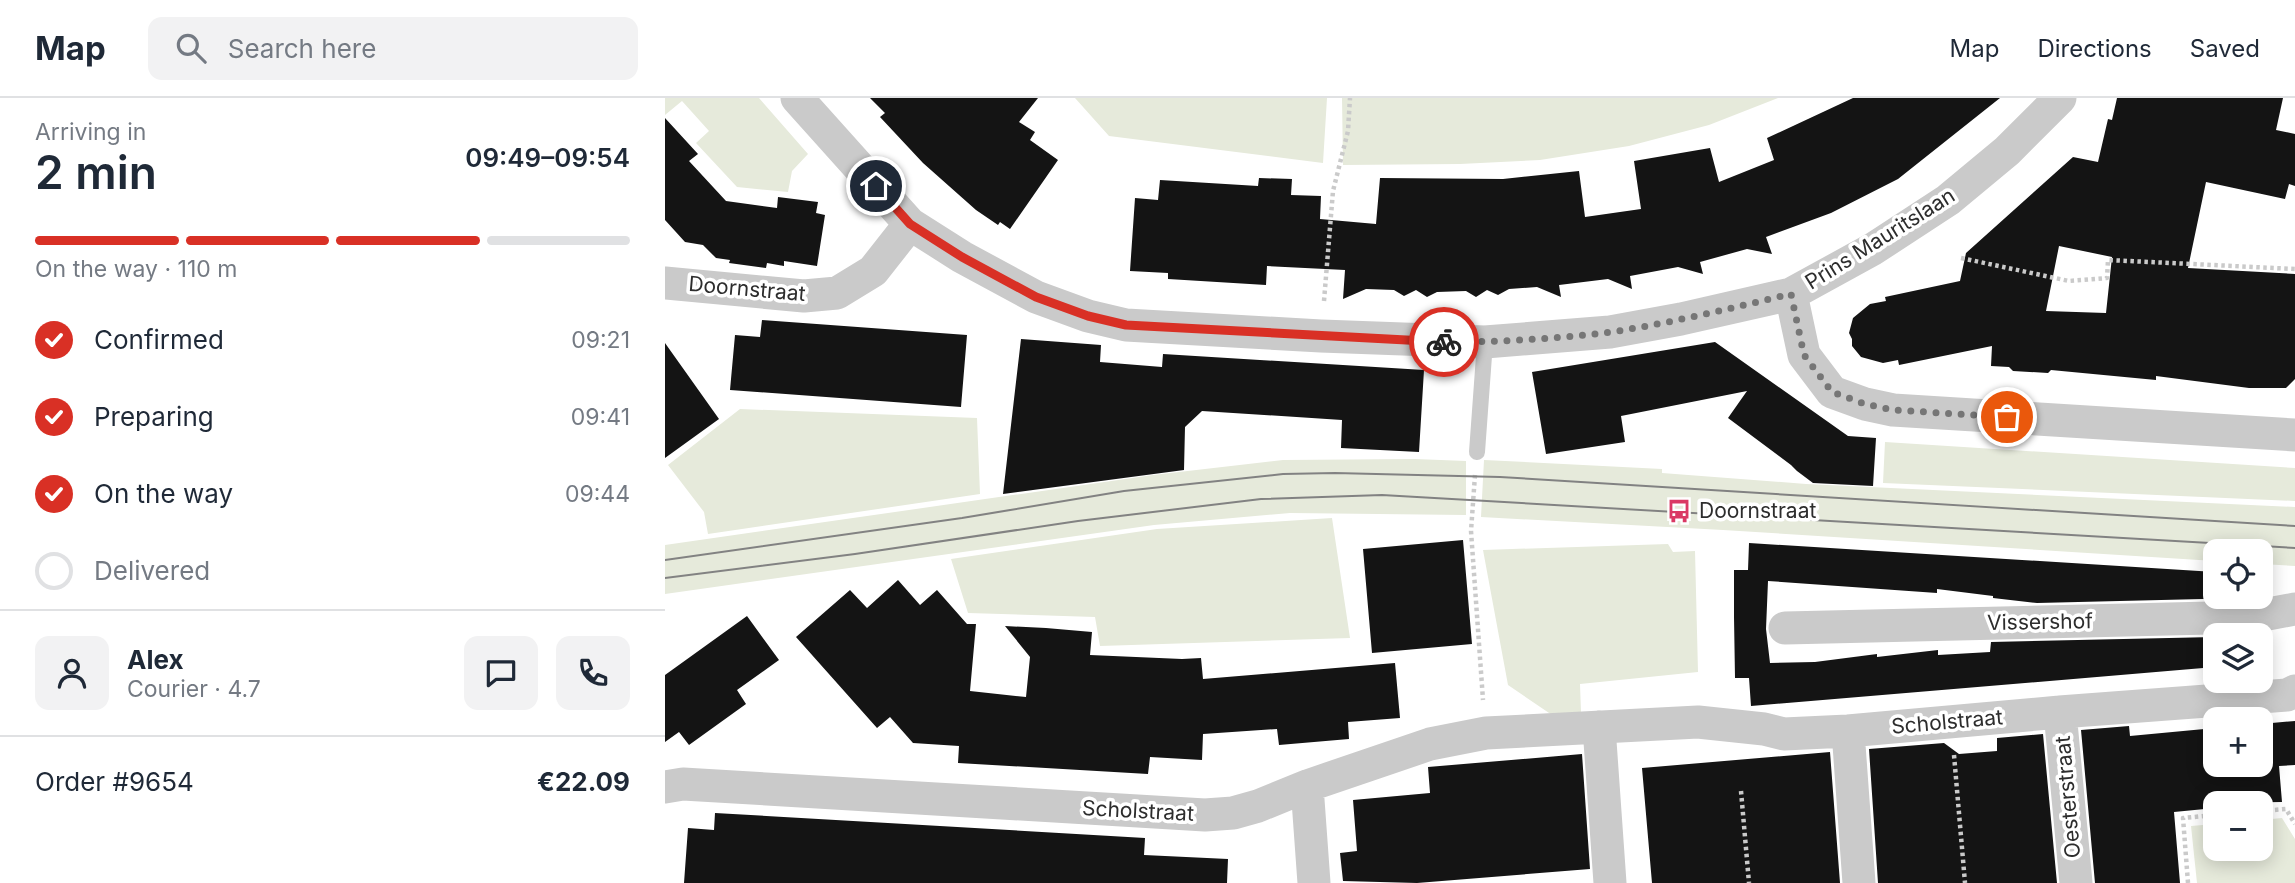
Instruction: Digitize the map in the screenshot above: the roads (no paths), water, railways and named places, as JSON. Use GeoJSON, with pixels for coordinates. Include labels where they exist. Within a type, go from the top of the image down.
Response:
{"type":"FeatureCollection","features":[{"type":"Feature","properties":{"kind":"street"},"geometry":{"type":"LineString","coordinates":[[797,98],[910,224],[962,257],[1036,297],[1088,316],[1126,325],[1485,342],[1610,332],[1791,294],[1804,355],[1832,392],[1865,404],[1893,410],[2295,435]]}},
{"type":"Feature","properties":{"kind":"street","name":"Prins Mauritslaan"},"geometry":{"type":"LineString","coordinates":[[1791,294],[1873,249],[1948,200],[2007,151],[2060,98]]}},
{"type":"Feature","properties":{"kind":"street","name":"Doornstraat"},"geometry":{"type":"LineString","coordinates":[[665,282],[804,296],[837,293],[873,271],[910,224]]}},
{"type":"Feature","properties":{"kind":"street","name":"Vissershof"},"geometry":{"type":"LineString","coordinates":[[1785,628],[2252,617],[2295,609]]}},
{"type":"Feature","properties":{"kind":"street","name":"Scholstraat"},"geometry":{"type":"LineString","coordinates":[[665,786],[683,784],[1205,815],[1233,813],[1258,806],[1307,786],[1430,744],[1486,733],[1698,722],[1784,734],[1848,731],[2287,695],[2295,691]]}},
{"type":"Feature","properties":{"kind":"street","name":"Oesterstraat"},"geometry":{"type":"LineString","coordinates":[[2060,712],[2076,883]]}},
{"type":"Feature","properties":{"kind":"street"},"geometry":{"type":"LineString","coordinates":[[1599,727],[1610,883]]}},
{"type":"Feature","properties":{"kind":"street"},"geometry":{"type":"LineString","coordinates":[[1848,731],[1859,883]]}},
{"type":"Feature","properties":{"kind":"street"},"geometry":{"type":"LineString","coordinates":[[1307,786],[1314,883]]}},
{"type":"Feature","properties":{"kind":"lane"},"geometry":{"type":"LineString","coordinates":[[1477,452],[1485,342]]}},
{"type":"Feature","properties":{"kind":"tram line"},"geometry":{"type":"LineString","coordinates":[[665,560],[962,518],[1124,491],[1283,474],[1500,477],[2295,526]]}},
{"type":"Feature","properties":{"kind":"tram line"},"geometry":{"type":"LineString","coordinates":[[665,578],[855,554],[1078,521],[1261,499],[1382,495],[2295,548]]}},
{"type":"Feature","properties":{"kind":"place","name":"Doornstraat"},"geometry":{"type":"Point","coordinates":[1679,511]}}]}
